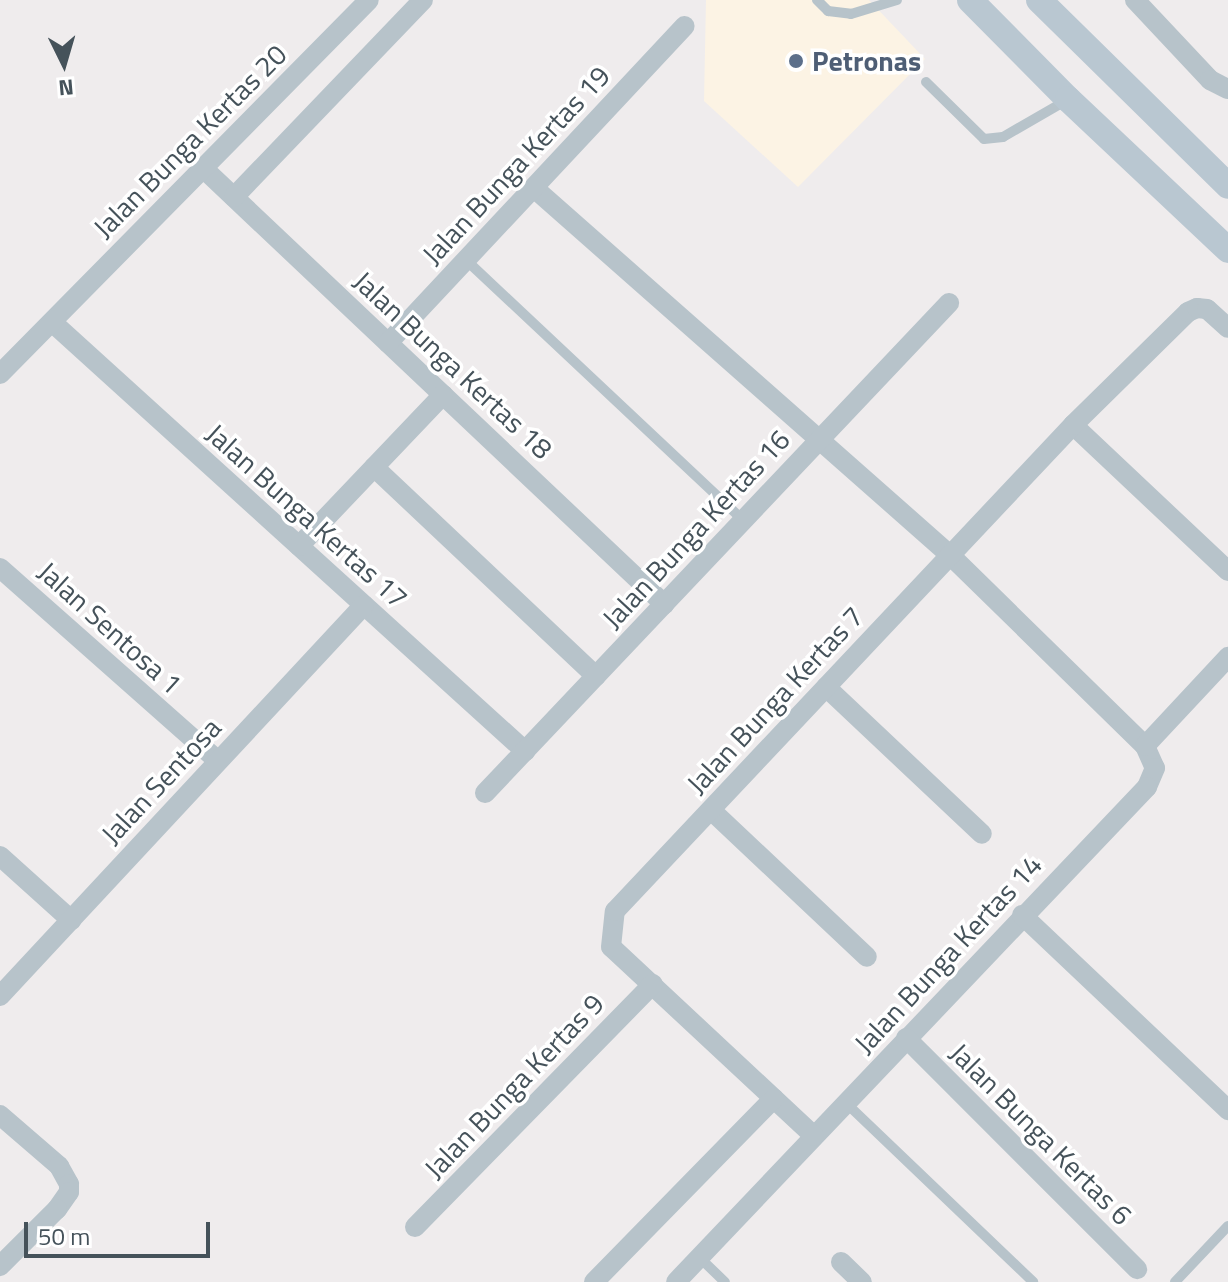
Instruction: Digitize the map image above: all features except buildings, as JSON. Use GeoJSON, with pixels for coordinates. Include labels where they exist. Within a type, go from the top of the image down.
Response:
{"type":"FeatureCollection","features":[{"type":"Feature","properties":{"kind":"main road"},"geometry":{"type":"LineString","coordinates":[[970,0],[1068,99],[1228,250]]}},
{"type":"Feature","properties":{"kind":"main road"},"geometry":{"type":"LineString","coordinates":[[1039,0],[1228,186]]}},
{"type":"Feature","properties":{"kind":"street"},"geometry":{"type":"LineString","coordinates":[[234,197],[423,0]]}},
{"type":"Feature","properties":{"kind":"street"},"geometry":{"type":"LineString","coordinates":[[1135,0],[1210,80],[1226,89]]}},
{"type":"Feature","properties":{"kind":"street","name":"Jalan Bunga Kertas 20"},"geometry":{"type":"LineString","coordinates":[[0,374],[363,2]]}},
{"type":"Feature","properties":{"kind":"street","name":"Jalan Bunga Kertas 19"},"geometry":{"type":"LineString","coordinates":[[388,343],[685,26]]}},
{"type":"Feature","properties":{"kind":"street","name":"Jalan Bunga Kertas 18"},"geometry":{"type":"LineString","coordinates":[[203,168],[664,604]]}},
{"type":"Feature","properties":{"kind":"street"},"geometry":{"type":"LineString","coordinates":[[534,188],[950,555],[1145,746],[1228,657]]}},
{"type":"Feature","properties":{"kind":"street","name":"Jalan Bunga Kertas 16"},"geometry":{"type":"LineString","coordinates":[[485,793],[949,303]]}},
{"type":"Feature","properties":{"kind":"street","name":"Jalan Bunga Kertas 7"},"geometry":{"type":"LineString","coordinates":[[814,1136],[611,947],[615,911],[1073,425],[1188,312],[1197,308],[1207,309],[1228,328]]}},
{"type":"Feature","properties":{"kind":"street","name":"Jalan Bunga Kertas 17"},"geometry":{"type":"LineString","coordinates":[[52,322],[525,751]]}},
{"type":"Feature","properties":{"kind":"street"},"geometry":{"type":"LineString","coordinates":[[299,546],[443,395]]}},
{"type":"Feature","properties":{"kind":"street"},"geometry":{"type":"LineString","coordinates":[[1073,425],[1228,571]]}},
{"type":"Feature","properties":{"kind":"street"},"geometry":{"type":"LineString","coordinates":[[374,467],[596,676]]}},
{"type":"Feature","properties":{"kind":"street","name":"Jalan Sentosa 1"},"geometry":{"type":"LineString","coordinates":[[0,568],[218,761]]}},
{"type":"Feature","properties":{"kind":"street","name":"Jalan Sentosa"},"geometry":{"type":"LineString","coordinates":[[0,996],[364,605]]}},
{"type":"Feature","properties":{"kind":"street"},"geometry":{"type":"LineString","coordinates":[[826,687],[982,834]]}},
{"type":"Feature","properties":{"kind":"street","name":"Jalan Bunga Kertas 14"},"geometry":{"type":"LineString","coordinates":[[676,1282],[1147,787],[1155,768],[1145,746]]}},
{"type":"Feature","properties":{"kind":"street"},"geometry":{"type":"LineString","coordinates":[[711,810],[867,957]]}},
{"type":"Feature","properties":{"kind":"street"},"geometry":{"type":"LineString","coordinates":[[0,856],[71,920]]}},
{"type":"Feature","properties":{"kind":"street"},"geometry":{"type":"LineString","coordinates":[[1022,915],[1228,1110]]}},
{"type":"Feature","properties":{"kind":"street","name":"Jalan Bunga Kertas 9"},"geometry":{"type":"LineString","coordinates":[[415,1227],[653,984]]}},
{"type":"Feature","properties":{"kind":"street","name":"Jalan Bunga Kertas 6"},"geometry":{"type":"LineString","coordinates":[[906,1038],[1137,1269]]}},
{"type":"Feature","properties":{"kind":"street"},"geometry":{"type":"LineString","coordinates":[[594,1282],[774,1098]]}},
{"type":"Feature","properties":{"kind":"street"},"geometry":{"type":"LineString","coordinates":[[0,1115],[59,1166],[69,1184],[65,1200],[0,1266]]}},
{"type":"Feature","properties":{"kind":"street"},"geometry":{"type":"LineString","coordinates":[[841,1262],[862,1282]]}},
{"type":"Feature","properties":{"kind":"lane"},"geometry":{"type":"LineString","coordinates":[[817,0],[828,11],[851,14],[897,0]]}},
{"type":"Feature","properties":{"kind":"lane"},"geometry":{"type":"LineString","coordinates":[[926,82],[984,139],[1003,137],[1068,99]]}},
{"type":"Feature","properties":{"kind":"lane"},"geometry":{"type":"LineString","coordinates":[[466,260],[743,520]]}},
{"type":"Feature","properties":{"kind":"lane"},"geometry":{"type":"LineString","coordinates":[[846,1103],[1033,1282]]}},
{"type":"Feature","properties":{"kind":"lane"},"geometry":{"type":"LineString","coordinates":[[1175,1282],[1228,1226]]}},
{"type":"Feature","properties":{"kind":"lane"},"geometry":{"type":"LineString","coordinates":[[699,1257],[725,1282]]}},
{"type":"Feature","properties":{"kind":"shaded area"},"geometry":{"type":"Polygon","coordinates":[[[706,0],[869,0],[925,59],[798,187],[704,101],[706,0]]]}},
{"type":"Feature","properties":{"kind":"place","name":"Petronas"},"geometry":{"type":"Point","coordinates":[796,61]}}]}
